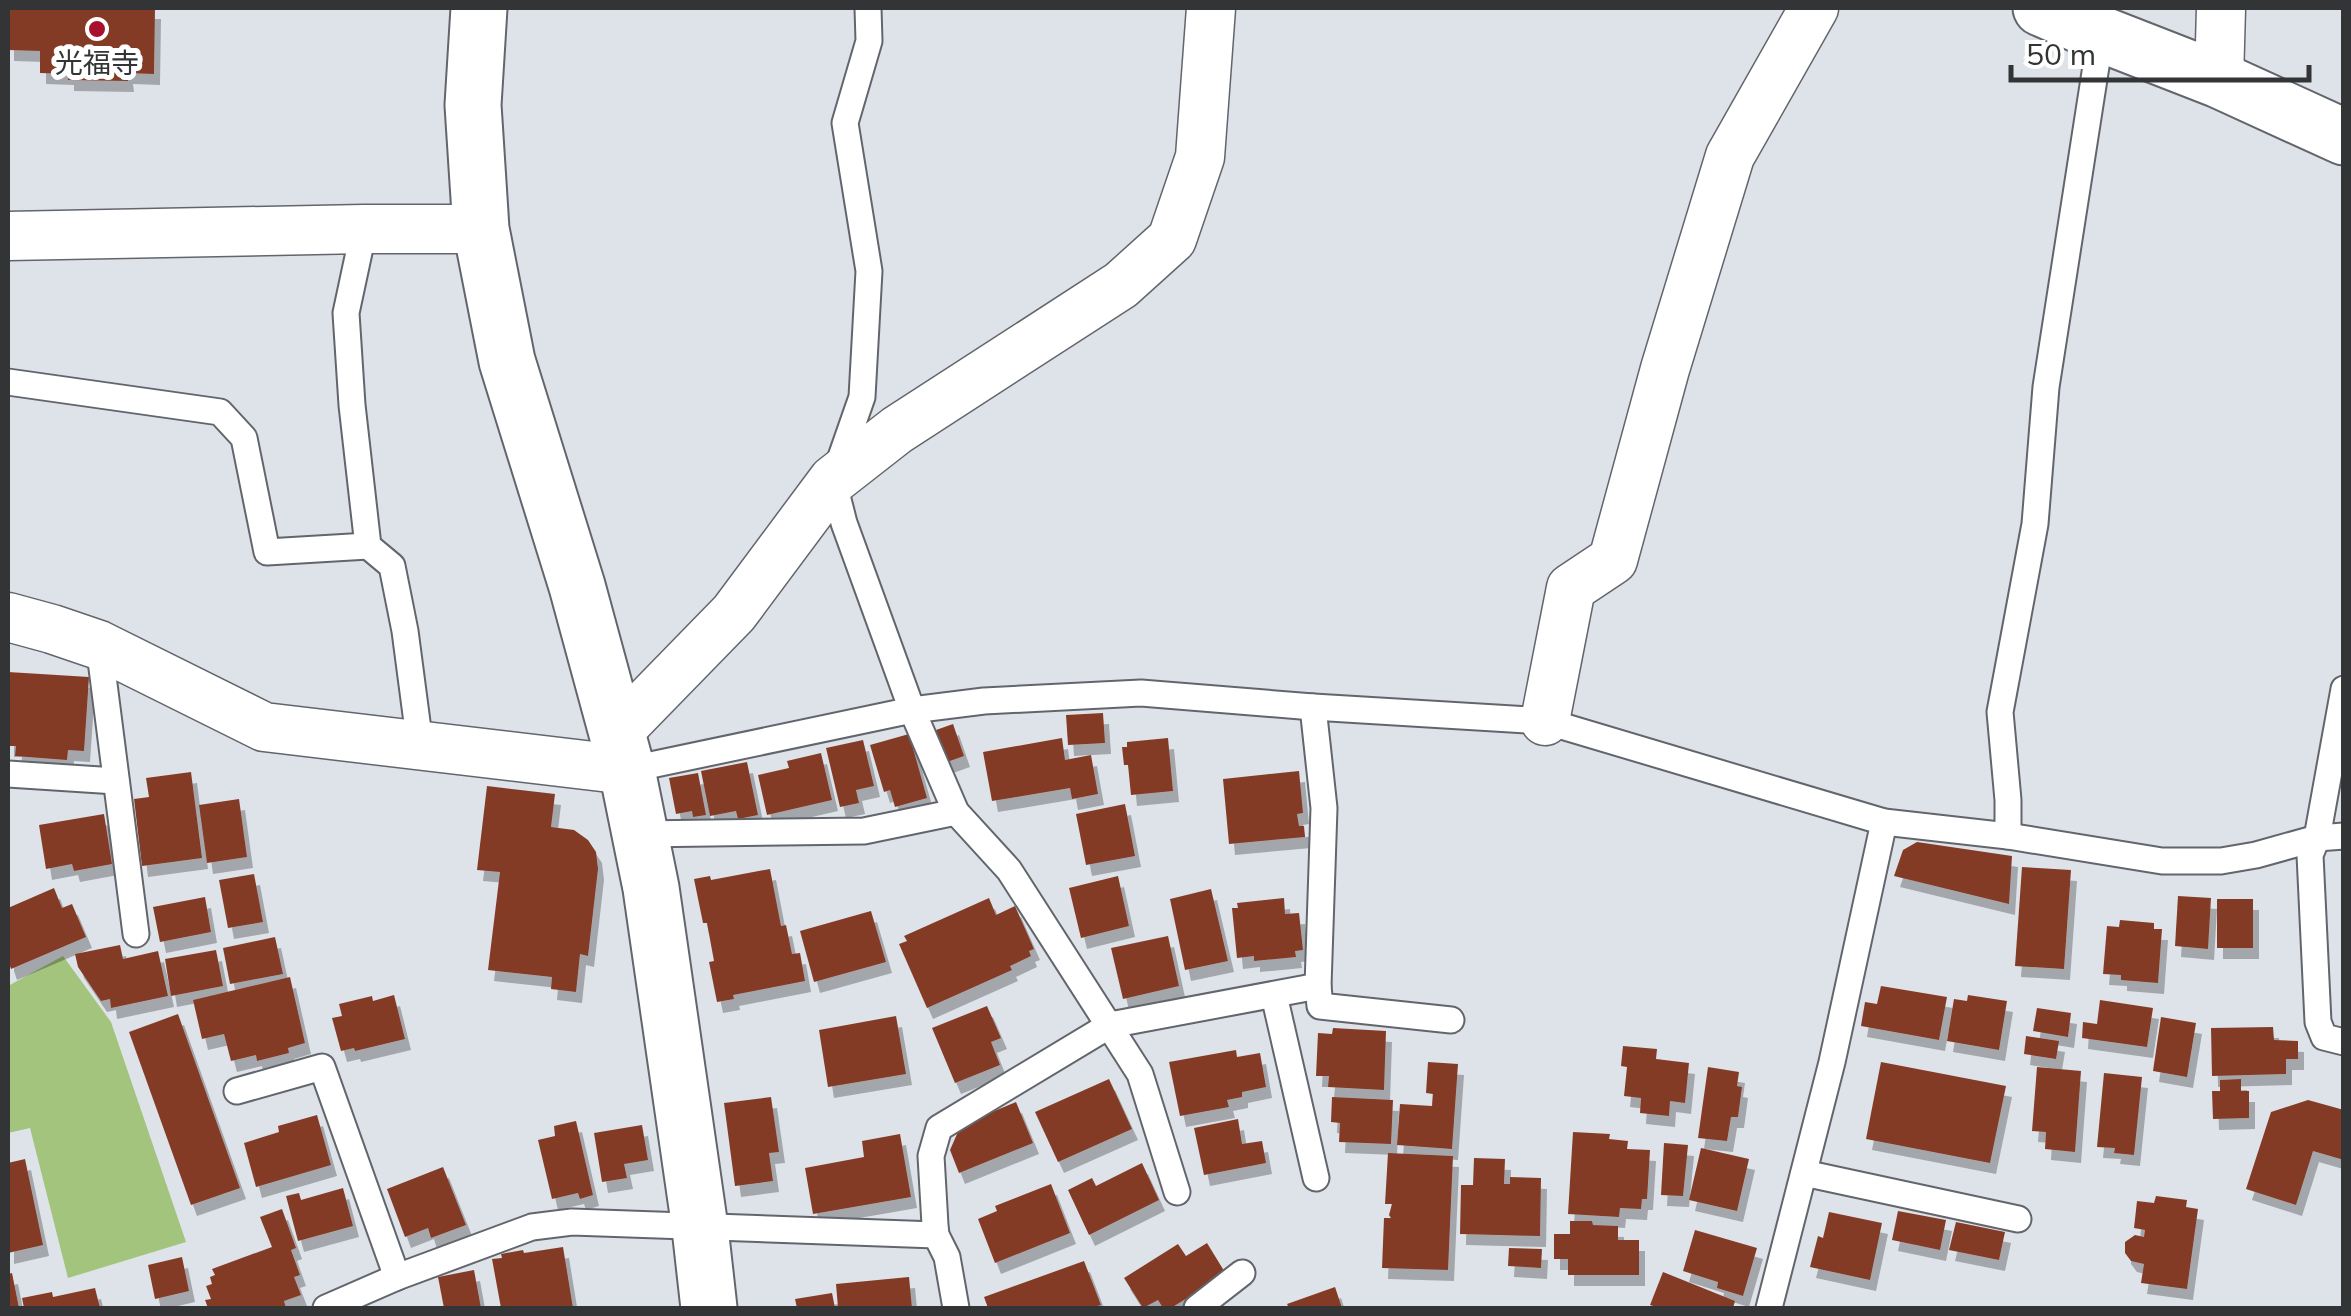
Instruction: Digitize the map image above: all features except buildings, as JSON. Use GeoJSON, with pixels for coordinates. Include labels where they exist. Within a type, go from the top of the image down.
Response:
{"type":"FeatureCollection","features":[{"type":"Feature","properties":{"kind":"street"},"geometry":{"type":"LineString","coordinates":[[480,8],[473,105],[480,230],[507,361],[577,586],[640,834],[651,888],[709,1308]]}},
{"type":"Feature","properties":{"kind":"street"},"geometry":{"type":"LineString","coordinates":[[622,751],[734,613],[833,480],[897,430],[1121,285],[1172,239],[1200,157],[1211,8]]}},
{"type":"Feature","properties":{"kind":"street"},"geometry":{"type":"LineString","coordinates":[[1545,721],[1571,588],[1613,560],[1665,369],[1730,156],[1814,8]]}},
{"type":"Feature","properties":{"kind":"street"},"geometry":{"type":"LineString","coordinates":[[2041,8],[2219,80],[2344,137]]}},
{"type":"Feature","properties":{"kind":"street"},"geometry":{"type":"LineString","coordinates":[[2219,80],[2220,8]]}},
{"type":"Feature","properties":{"kind":"street"},"geometry":{"type":"LineString","coordinates":[[8,236],[480,230]]}},
{"type":"Feature","properties":{"kind":"street"},"geometry":{"type":"LineString","coordinates":[[8,617],[99,645],[264,727],[420,746],[622,751]]}},
{"type":"Feature","properties":{"kind":"lane"},"geometry":{"type":"LineString","coordinates":[[868,8],[868,41],[845,123],[869,271],[862,398],[833,480],[844,523],[912,710],[956,812],[1009,870],[1140,1074],[1177,1192]]}},
{"type":"Feature","properties":{"kind":"lane"},"geometry":{"type":"LineString","coordinates":[[2008,836],[2000,712],[2036,524],[2046,386],[2101,34]]}},
{"type":"Feature","properties":{"kind":"lane"},"geometry":{"type":"LineString","coordinates":[[364,229],[346,313],[368,546]]}},
{"type":"Feature","properties":{"kind":"lane"},"geometry":{"type":"LineString","coordinates":[[8,382],[220,412],[244,438],[267,552],[368,546],[392,566],[405,630],[420,746]]}},
{"type":"Feature","properties":{"kind":"lane"},"geometry":{"type":"LineString","coordinates":[[99,645],[136,934]]}},
{"type":"Feature","properties":{"kind":"lane"},"geometry":{"type":"LineString","coordinates":[[2344,688],[2317,838],[2310,855],[2318,1022],[2324,1037],[2344,1042]]}},
{"type":"Feature","properties":{"kind":"lane"},"geometry":{"type":"LineString","coordinates":[[622,751],[984,701],[1141,693],[1545,721],[1884,822],[2008,836],[2162,861],[2221,861],[2317,838],[2344,836]]}},
{"type":"Feature","properties":{"kind":"lane"},"geometry":{"type":"LineString","coordinates":[[1313,707],[1324,808],[1320,1006],[1452,1020]]}},
{"type":"Feature","properties":{"kind":"lane"},"geometry":{"type":"LineString","coordinates":[[8,774],[116,781]]}},
{"type":"Feature","properties":{"kind":"lane"},"geometry":{"type":"LineString","coordinates":[[640,834],[864,831],[956,812]]}},
{"type":"Feature","properties":{"kind":"lane"},"geometry":{"type":"LineString","coordinates":[[1769,1308],[1832,1062],[1884,822]]}},
{"type":"Feature","properties":{"kind":"lane"},"geometry":{"type":"LineString","coordinates":[[956,1308],[947,1258],[936,1235],[931,1156],[939,1128],[1110,1025],[1318,986]]}},
{"type":"Feature","properties":{"kind":"lane"},"geometry":{"type":"LineString","coordinates":[[1274,995],[1316,1178]]}},
{"type":"Feature","properties":{"kind":"lane"},"geometry":{"type":"LineString","coordinates":[[238,1091],[322,1067],[397,1276]]}},
{"type":"Feature","properties":{"kind":"lane"},"geometry":{"type":"LineString","coordinates":[[1804,1174],[2018,1219]]}},
{"type":"Feature","properties":{"kind":"lane"},"geometry":{"type":"LineString","coordinates":[[326,1308],[397,1276],[532,1227],[572,1222],[936,1235]]}},
{"type":"Feature","properties":{"kind":"lane"},"geometry":{"type":"LineString","coordinates":[[1197,1308],[1242,1273]]}},
{"type":"Feature","properties":{"kind":"green space"},"geometry":{"type":"Polygon","coordinates":[[[63,956],[111,1022],[186,1242],[68,1278],[30,1128],[8,1133],[8,986],[63,956]]]}},
{"type":"Feature","properties":{"kind":"place","name":"光福寺"},"geometry":{"type":"Point","coordinates":[97,29]}}]}
